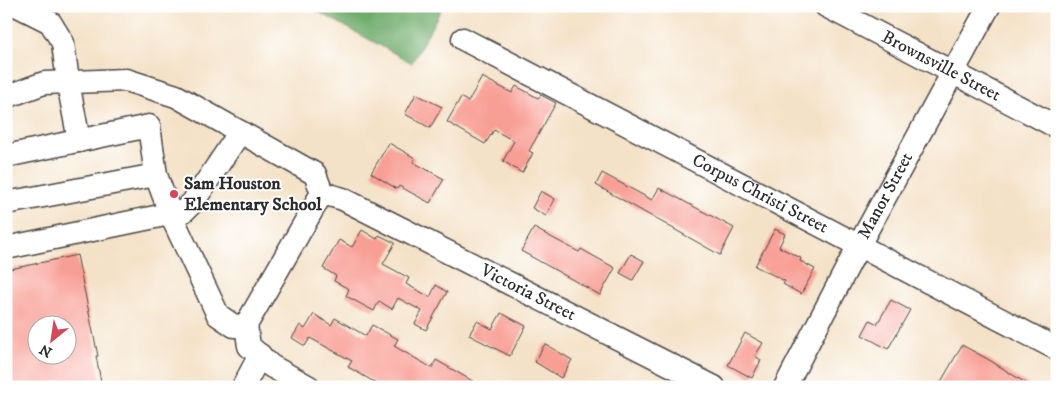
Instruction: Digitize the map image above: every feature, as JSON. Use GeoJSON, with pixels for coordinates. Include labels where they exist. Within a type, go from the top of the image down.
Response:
{"type":"FeatureCollection","features":[{"type":"Feature","properties":{"kind":"street"},"geometry":{"type":"LineString","coordinates":[[18,6],[50,22],[62,43],[78,141]]}},
{"type":"Feature","properties":{"kind":"street","name":"Brownsville Street"},"geometry":{"type":"LineString","coordinates":[[826,6],[1057,127]]}},
{"type":"Feature","properties":{"kind":"street","name":"Manor Street"},"geometry":{"type":"LineString","coordinates":[[785,387],[859,245],[989,6]]}},
{"type":"Feature","properties":{"kind":"street","name":"Corpus Christi Street"},"geometry":{"type":"LineString","coordinates":[[463,39],[1057,349]]}},
{"type":"Feature","properties":{"kind":"street"},"geometry":{"type":"LineString","coordinates":[[6,97],[44,83],[126,80],[176,96],[315,174],[333,196],[246,325],[249,346],[265,361],[309,387]]}},
{"type":"Feature","properties":{"kind":"street"},"geometry":{"type":"LineString","coordinates":[[6,156],[149,126],[156,175],[170,213],[218,315],[234,326],[246,325]]}},
{"type":"Feature","properties":{"kind":"street"},"geometry":{"type":"LineString","coordinates":[[6,248],[184,210],[193,202],[240,132]]}},
{"type":"Feature","properties":{"kind":"street"},"geometry":{"type":"LineString","coordinates":[[6,204],[156,175]]}},
{"type":"Feature","properties":{"kind":"street","name":"Victoria Street"},"geometry":{"type":"LineString","coordinates":[[333,196],[714,387]]}},
{"type":"Feature","properties":{"kind":"street"},"geometry":{"type":"LineString","coordinates":[[243,387],[265,361]]}},
{"type":"Feature","properties":{"kind":"green space"},"geometry":{"type":"Polygon","coordinates":[[[308,6],[443,6],[412,63],[308,6]]]}},
{"type":"Feature","properties":{"kind":"building"},"geometry":{"type":"Polygon","coordinates":[[[482,77],[512,93],[516,86],[538,98],[541,95],[556,103],[529,151],[533,153],[522,173],[503,161],[514,141],[494,130],[485,144],[447,122],[461,97],[468,102],[482,77]]]}},
{"type":"Feature","properties":{"kind":"building"},"geometry":{"type":"Polygon","coordinates":[[[416,94],[442,107],[430,128],[405,114],[416,94]]]}},
{"type":"Feature","properties":{"kind":"building"},"geometry":{"type":"Polygon","coordinates":[[[389,143],[415,158],[413,162],[444,179],[430,203],[399,186],[397,189],[371,173],[389,143]]]}},
{"type":"Feature","properties":{"kind":"building"},"geometry":{"type":"Polygon","coordinates":[[[602,173],[652,200],[659,188],[734,228],[720,255],[596,185],[602,173]]]}},
{"type":"Feature","properties":{"kind":"building"},"geometry":{"type":"Polygon","coordinates":[[[541,191],[555,199],[546,216],[532,208],[541,191]]]}},
{"type":"Feature","properties":{"kind":"building"},"geometry":{"type":"Polygon","coordinates":[[[534,228],[579,252],[581,249],[615,268],[600,295],[521,251],[534,228]]]}},
{"type":"Feature","properties":{"kind":"building"},"geometry":{"type":"Polygon","coordinates":[[[775,229],[785,234],[779,247],[801,258],[800,261],[815,269],[801,294],[783,284],[785,281],[755,266],[775,229]]]}},
{"type":"Feature","properties":{"kind":"building"},"geometry":{"type":"Polygon","coordinates":[[[362,230],[377,239],[379,235],[395,243],[383,264],[409,278],[406,284],[430,297],[436,285],[447,292],[426,330],[415,324],[422,311],[398,298],[392,309],[379,301],[374,311],[346,296],[349,289],[334,281],[336,276],[323,268],[339,240],[352,247],[362,230]]]}},
{"type":"Feature","properties":{"kind":"building"},"geometry":{"type":"Polygon","coordinates":[[[631,254],[644,261],[633,280],[620,273],[631,254]]]}},
{"type":"Feature","properties":{"kind":"building"},"geometry":{"type":"Polygon","coordinates":[[[77,255],[98,356],[96,356],[102,387],[6,387],[6,270],[77,255]]]}},
{"type":"Feature","properties":{"kind":"building"},"geometry":{"type":"Polygon","coordinates":[[[891,300],[910,310],[888,349],[862,335],[870,320],[877,324],[891,300]]]}},
{"type":"Feature","properties":{"kind":"building"},"geometry":{"type":"Polygon","coordinates":[[[501,313],[526,326],[510,356],[469,335],[477,321],[492,329],[501,313]]]}},
{"type":"Feature","properties":{"kind":"building"},"geometry":{"type":"Polygon","coordinates":[[[314,314],[331,325],[335,318],[366,336],[372,325],[398,339],[394,346],[432,368],[436,360],[483,387],[383,387],[348,367],[352,361],[310,338],[305,346],[292,338],[300,325],[305,329],[314,314]]]}},
{"type":"Feature","properties":{"kind":"building"},"geometry":{"type":"Polygon","coordinates":[[[745,333],[763,343],[755,356],[761,360],[752,378],[728,365],[745,333]]]}},
{"type":"Feature","properties":{"kind":"building"},"geometry":{"type":"Polygon","coordinates":[[[545,344],[572,360],[561,378],[535,362],[545,344]]]}},
{"type":"Feature","properties":{"kind":"building"},"geometry":{"type":"Polygon","coordinates":[[[962,345],[991,361],[1032,387],[938,387],[962,345]]]}},
{"type":"Feature","properties":{"kind":"place","name":"Sam Houston Elementary School"},"geometry":{"type":"Point","coordinates":[174,194]}}]}
